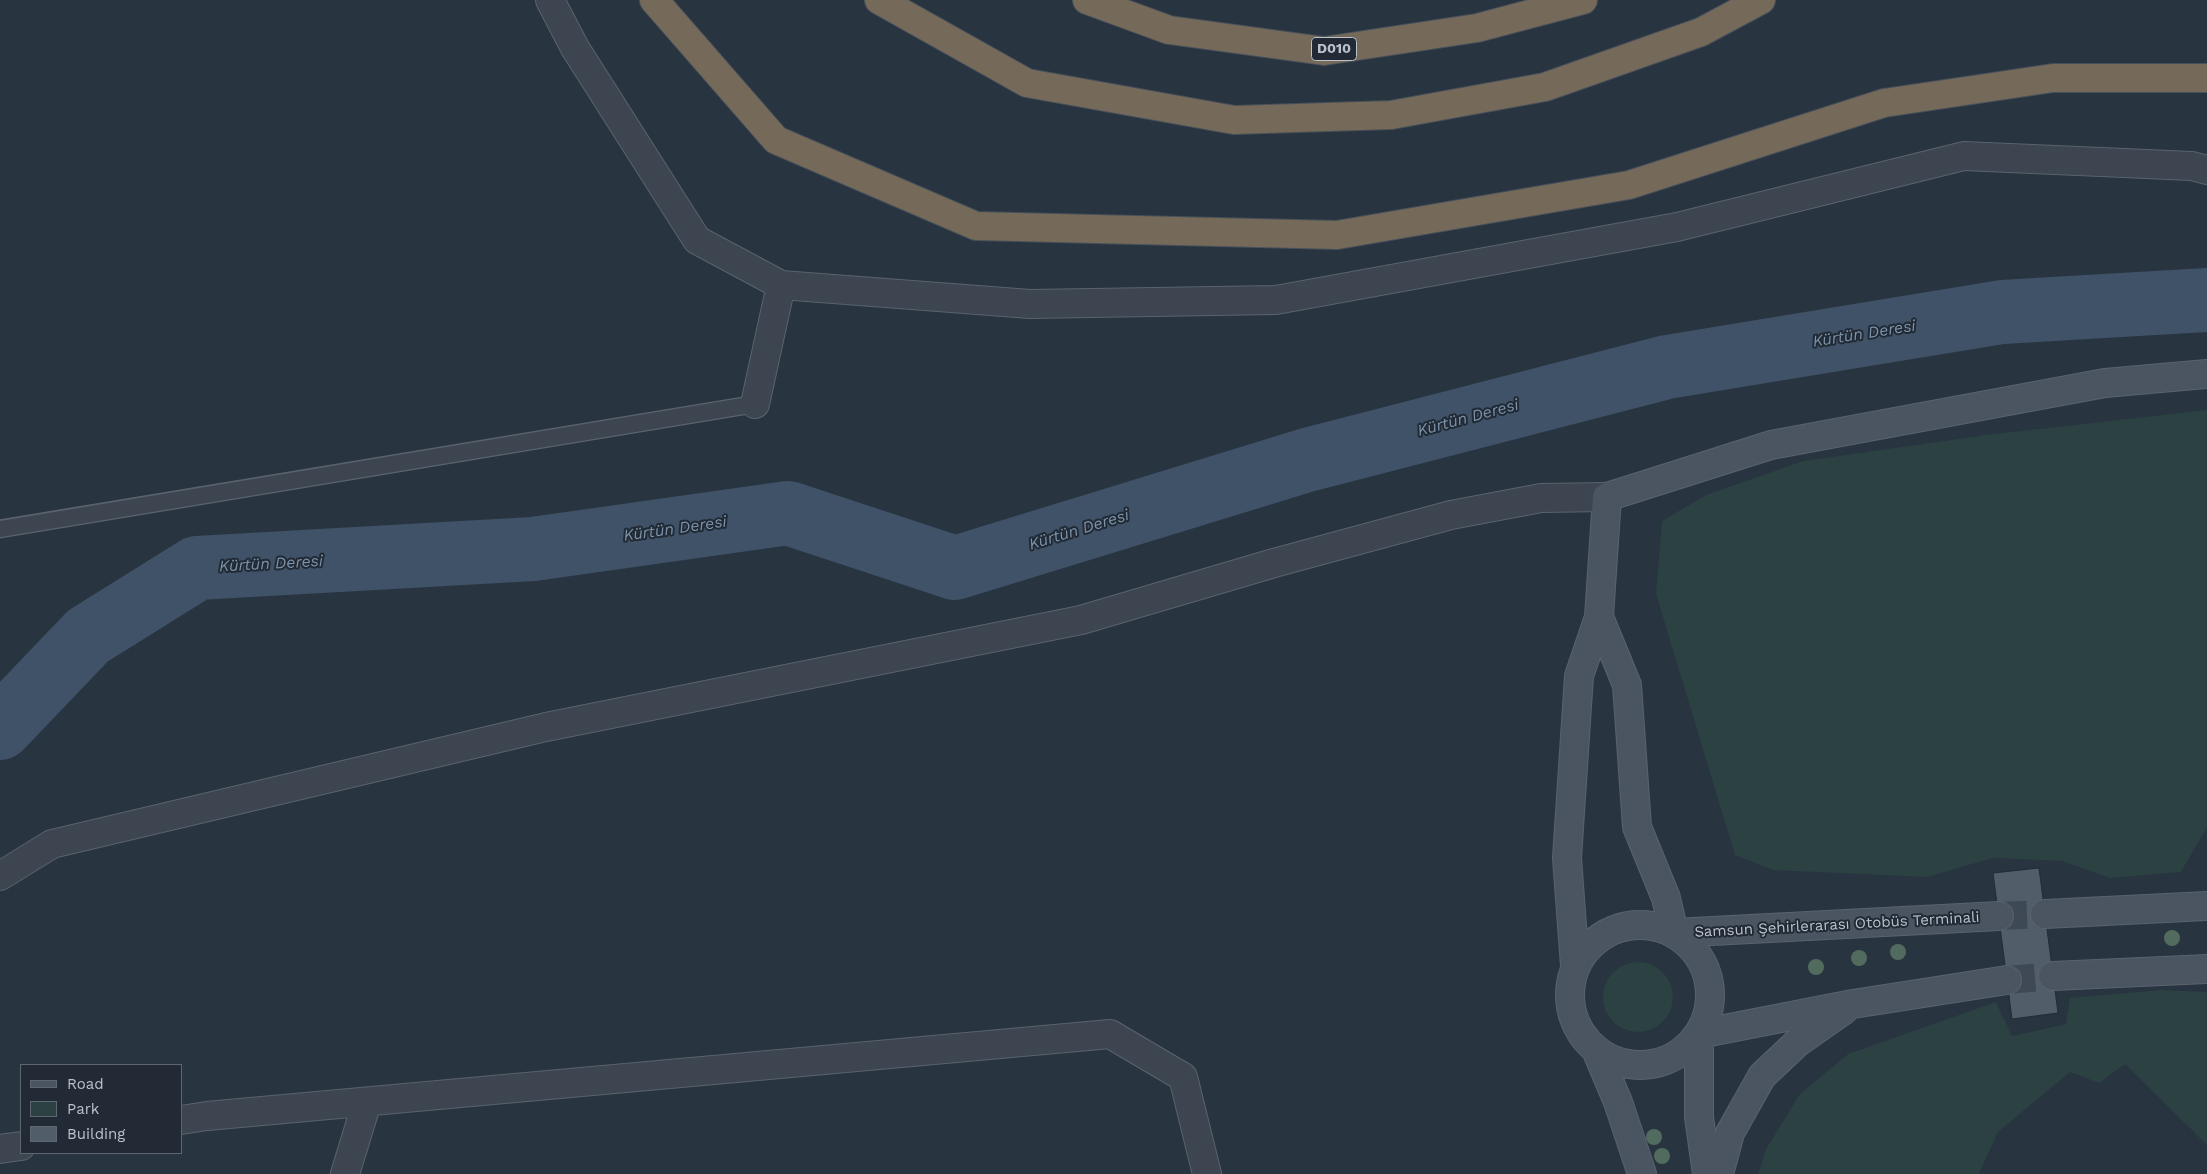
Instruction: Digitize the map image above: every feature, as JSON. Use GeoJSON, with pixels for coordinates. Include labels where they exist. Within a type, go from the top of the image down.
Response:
{"type":"FeatureCollection","features":[{"type":"Feature","properties":{"kind":"highway"},"geometry":{"type":"LineString","coordinates":[[654,0],[776,140],[976,226],[1337,235],[1629,185],[1884,103],[2053,78],[2207,78]]}},
{"type":"Feature","properties":{"kind":"highway"},"geometry":{"type":"LineString","coordinates":[[879,0],[1027,83],[1234,120],[1391,115],[1545,87],[1701,32],[1761,0]]}},
{"type":"Feature","properties":{"kind":"highway","name":"D010"},"geometry":{"type":"LineString","coordinates":[[1087,0],[1169,30],[1324,51],[1477,28],[1583,0]]}},
{"type":"Feature","properties":{"kind":"street"},"geometry":{"type":"LineString","coordinates":[[550,0],[575,48],[697,240],[781,285],[1030,304],[1276,300],[1677,227],[1964,156],[2192,166],[2207,170]]}},
{"type":"Feature","properties":{"kind":"street"},"geometry":{"type":"LineString","coordinates":[[755,404],[781,285]]}},
{"type":"Feature","properties":{"kind":"street"},"geometry":{"type":"LineString","coordinates":[[0,876],[52,844],[527,731],[1081,620],[1274,564],[1451,516],[1541,498],[1607,497],[1771,445],[2105,383],[2207,374]]}},
{"type":"Feature","properties":{"kind":"street"},"geometry":{"type":"LineString","coordinates":[[1575,966],[1567,858],[1579,676],[1599,617],[1607,497]]}},
{"type":"Feature","properties":{"kind":"street"},"geometry":{"type":"LineString","coordinates":[[1599,617],[1627,685],[1638,827],[1666,898],[1674,933]]}},
{"type":"Feature","properties":{"kind":"street"},"geometry":{"type":"LineString","coordinates":[[2045,914],[2207,906]]}},
{"type":"Feature","properties":{"kind":"street","name":"Samsun Şehirlerarası Otobüs Terminali"},"geometry":{"type":"LineString","coordinates":[[1674,933],[1999,916]]}},
{"type":"Feature","properties":{"kind":"street"},"geometry":{"type":"LineString","coordinates":[[1629,925],[1652,925],[1674,933],[1692,947],[1705,967],[1711,989],[1709,1013],[1699,1034],[1683,1050],[1663,1062],[1640,1066],[1617,1062],[1596,1050],[1580,1033],[1571,1012],[1569,989],[1575,966],[1588,946],[1607,932],[1629,925]]}},
{"type":"Feature","properties":{"kind":"street"},"geometry":{"type":"LineString","coordinates":[[2053,976],[2207,969]]}},
{"type":"Feature","properties":{"kind":"street"},"geometry":{"type":"LineString","coordinates":[[1699,1034],[1853,1004],[2007,980]]}},
{"type":"Feature","properties":{"kind":"street"},"geometry":{"type":"LineString","coordinates":[[1719,1174],[1730,1133],[1762,1076],[1797,1043],[1853,1004]]}},
{"type":"Feature","properties":{"kind":"street"},"geometry":{"type":"LineString","coordinates":[[182,1120],[207,1116],[1110,1034],[1183,1077],[1207,1174]]}},
{"type":"Feature","properties":{"kind":"street"},"geometry":{"type":"LineString","coordinates":[[1699,1034],[1699,1117],[1707,1174]]}},
{"type":"Feature","properties":{"kind":"street"},"geometry":{"type":"LineString","coordinates":[[1596,1050],[1618,1102],[1642,1174]]}},
{"type":"Feature","properties":{"kind":"street"},"geometry":{"type":"LineString","coordinates":[[345,1174],[367,1102]]}},
{"type":"Feature","properties":{"kind":"street"},"geometry":{"type":"LineString","coordinates":[[0,1149],[20,1146]]}},
{"type":"Feature","properties":{"kind":"lane"},"geometry":{"type":"LineString","coordinates":[[0,529],[755,404]]}},
{"type":"Feature","properties":{"kind":"green space"},"geometry":{"type":"Polygon","coordinates":[[[2207,410],[2207,827],[2181,872],[2110,878],[2062,861],[1993,858],[1927,877],[1773,870],[1735,855],[1656,594],[1662,521],[1706,495],[1803,461],[1986,435],[2207,410]]]}},
{"type":"Feature","properties":{"kind":"green space"},"geometry":{"type":"Polygon","coordinates":[[[1638,962],[1651,965],[1663,972],[1670,984],[1673,997],[1670,1010],[1663,1022],[1651,1029],[1638,1032],[1625,1029],[1613,1022],[1606,1010],[1603,997],[1606,984],[1613,972],[1625,965],[1638,962]]]}},
{"type":"Feature","properties":{"kind":"green space"},"geometry":{"type":"Polygon","coordinates":[[[2161,990],[2207,992],[2207,1145],[2125,1064],[2099,1083],[2070,1072],[1998,1132],[1979,1174],[1758,1174],[1766,1149],[1800,1094],[1848,1054],[1996,1002],[2012,1036],[2066,1024],[2070,998],[2161,990]]]}},
{"type":"Feature","properties":{"kind":"building"},"geometry":{"type":"Polygon","coordinates":[[[2039,868],[2058,1013],[2012,1019],[1993,873],[2039,868]]]}},
{"type":"Feature","properties":{"kind":"waterway","name":"Kürtün Deresi"},"geometry":{"type":"LineString","coordinates":[[0,728],[88,636],[197,568],[533,549],[788,513],[955,568],[1307,460],[1667,367],[2002,312],[2207,300]]}},
{"type":"Feature","properties":{"kind":"tunnel"},"geometry":{"type":"LineString","coordinates":[[1999,916],[2045,914]]}},
{"type":"Feature","properties":{"kind":"tunnel"},"geometry":{"type":"LineString","coordinates":[[2007,980],[2053,976]]}}]}
